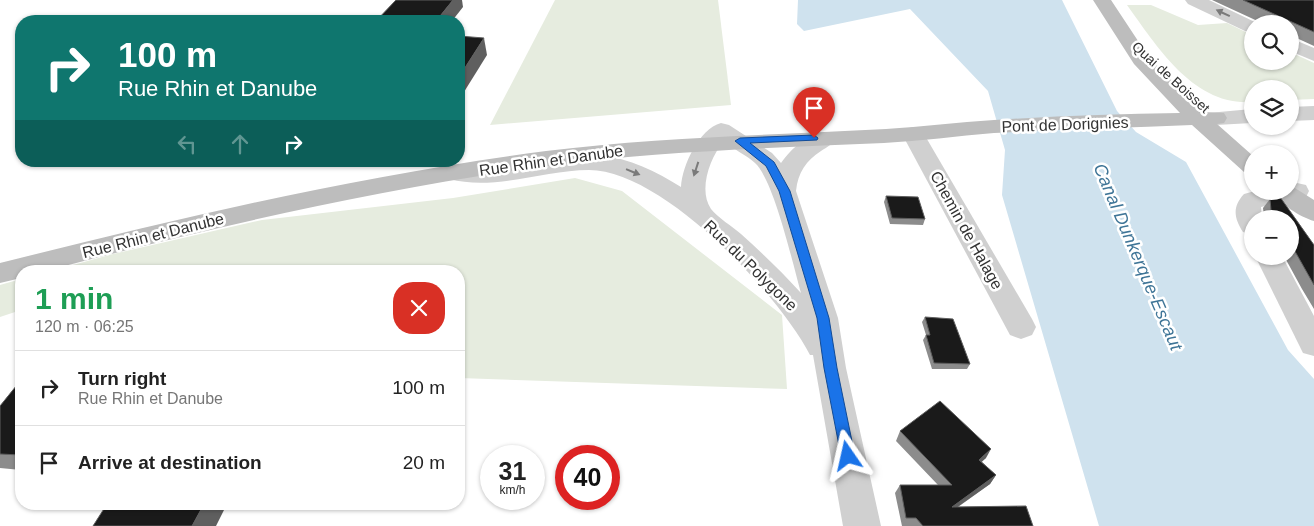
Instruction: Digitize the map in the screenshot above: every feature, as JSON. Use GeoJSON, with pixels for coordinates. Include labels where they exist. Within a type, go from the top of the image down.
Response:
{"type":"FeatureCollection","features":[{"type":"Feature","properties":{"kind":"main road","name":"Quai de Boisset"},"geometry":{"type":"LineString","coordinates":[[1102,0],[1126,36],[1132,49],[1141,60],[1207,118]]}},
{"type":"Feature","properties":{"kind":"main road","name":"Pont de Dorignies"},"geometry":{"type":"LineString","coordinates":[[972,128],[1207,118]]}},
{"type":"Feature","properties":{"kind":"main road"},"geometry":{"type":"LineString","coordinates":[[1207,118],[1244,146]]}},
{"type":"Feature","properties":{"kind":"main road"},"geometry":{"type":"LineString","coordinates":[[1207,118],[1244,158]]}},
{"type":"Feature","properties":{"kind":"main road","name":"Rue Rhin et Danube"},"geometry":{"type":"LineString","coordinates":[[724,138],[862,127],[972,128]]}},
{"type":"Feature","properties":{"kind":"main road","name":"Rue Rhin et Danube"},"geometry":{"type":"LineString","coordinates":[[465,163],[597,140],[826,138],[914,134],[972,128]]}},
{"type":"Feature","properties":{"kind":"main road","name":"Rue Rhin et Danube"},"geometry":{"type":"LineString","coordinates":[[0,259],[198,210],[441,167]]}},
{"type":"Feature","properties":{"kind":"main road","name":"Rue Rhin et Danube"},"geometry":{"type":"LineString","coordinates":[[32,265],[220,218],[443,167]]}},
{"type":"Feature","properties":{"kind":"main road"},"geometry":{"type":"LineString","coordinates":[[1299,198],[1314,212]]}},
{"type":"Feature","properties":{"kind":"main road","name":"Rue Rhin et Danube"},"geometry":{"type":"LineString","coordinates":[[0,273],[15,269]]}},
{"type":"Feature","properties":{"kind":"street"},"geometry":{"type":"LineString","coordinates":[[1194,0],[1244,23]]}},
{"type":"Feature","properties":{"kind":"street"},"geometry":{"type":"LineString","coordinates":[[1299,48],[1314,55]]}},
{"type":"Feature","properties":{"kind":"street"},"geometry":{"type":"LineString","coordinates":[[1299,114],[1314,113]]}},
{"type":"Feature","properties":{"kind":"street"},"geometry":{"type":"LineString","coordinates":[[1207,118],[1244,116]]}},
{"type":"Feature","properties":{"kind":"street","name":"Chemin de Halage"},"geometry":{"type":"LineString","coordinates":[[914,134],[1021,327]]}},
{"type":"Feature","properties":{"kind":"street","name":"Rue du Polygone"},"geometry":{"type":"LineString","coordinates":[[700,214],[693,194],[694,176],[699,160],[724,138],[760,154],[770,164],[784,191],[820,304],[830,368],[862,526]]}},
{"type":"Feature","properties":{"kind":"street"},"geometry":{"type":"LineString","coordinates":[[784,191],[786,178],[798,156],[826,138]]}},
{"type":"Feature","properties":{"kind":"street","name":"Rue du Polygone"},"geometry":{"type":"LineString","coordinates":[[465,167],[505,173],[580,163],[603,164],[629,170],[655,183],[700,214],[734,243],[780,288],[810,325],[820,341],[830,368]]}},
{"type":"Feature","properties":{"kind":"street"},"geometry":{"type":"LineString","coordinates":[[1247,210],[1249,204],[1256,200]]}},
{"type":"Feature","properties":{"kind":"street"},"geometry":{"type":"LineString","coordinates":[[1273,265],[1314,344]]}},
{"type":"Feature","properties":{"kind":"shaded area"},"geometry":{"type":"Polygon","coordinates":[[[555,0],[718,0],[731,105],[490,125],[555,0]]]}},
{"type":"Feature","properties":{"kind":"shaded area"},"geometry":{"type":"Polygon","coordinates":[[[1127,5],[1151,5],[1198,25],[1227,23],[1244,31],[1244,70],[1299,70],[1299,56],[1314,63],[1314,99],[1299,100],[1299,80],[1244,80],[1244,102],[1231,101],[1212,95],[1179,71],[1151,39],[1127,5]]]}},
{"type":"Feature","properties":{"kind":"shaded area"},"geometry":{"type":"Polygon","coordinates":[[[575,178],[622,191],[782,315],[787,389],[465,378],[465,265],[73,265],[262,220],[453,198],[575,178]]]}},
{"type":"Feature","properties":{"kind":"shaded area"},"geometry":{"type":"Polygon","coordinates":[[[15,281],[15,312],[0,317],[0,285],[15,281]]]}},
{"type":"Feature","properties":{"kind":"water","name":"Canal Dunkerque-Escaut"},"geometry":{"type":"Polygon","coordinates":[[[798,0],[1062,0],[1117,111],[1136,132],[1186,162],[1288,350],[1314,379],[1314,526],[1099,526],[1002,195],[1005,150],[988,91],[910,9],[804,31],[797,24],[798,0]]]}},
{"type":"Feature","properties":{"kind":"building"},"geometry":{"type":"Polygon","coordinates":[[[396,0],[453,0],[441,15],[382,15],[396,0]]]}},
{"type":"Feature","properties":{"kind":"building"},"geometry":{"type":"Polygon","coordinates":[[[1243,0],[1314,0],[1314,32],[1299,25],[1299,15],[1276,15],[1243,0]]]}},
{"type":"Feature","properties":{"kind":"building"},"geometry":{"type":"Polygon","coordinates":[[[465,36],[484,38],[465,68],[465,36]]]}},
{"type":"Feature","properties":{"kind":"building"},"geometry":{"type":"Polygon","coordinates":[[[886,196],[918,197],[925,219],[892,218],[886,196]]]}},
{"type":"Feature","properties":{"kind":"building"},"geometry":{"type":"Polygon","coordinates":[[[1270,200],[1282,200],[1289,210],[1271,210],[1270,200]]]}},
{"type":"Feature","properties":{"kind":"building"},"geometry":{"type":"Polygon","coordinates":[[[1299,224],[1314,245],[1314,285],[1299,258],[1299,224]]]}},
{"type":"Feature","properties":{"kind":"building"},"geometry":{"type":"Polygon","coordinates":[[[925,317],[953,319],[970,364],[934,363],[926,335],[930,335],[925,317]]]}},
{"type":"Feature","properties":{"kind":"building"},"geometry":{"type":"Polygon","coordinates":[[[15,387],[15,455],[0,454],[0,406],[15,387]]]}},
{"type":"Feature","properties":{"kind":"building"},"geometry":{"type":"Polygon","coordinates":[[[940,401],[991,449],[979,460],[996,475],[952,507],[1026,506],[1033,526],[923,526],[916,518],[906,518],[900,485],[952,485],[900,431],[940,401]]]}},
{"type":"Feature","properties":{"kind":"building"},"geometry":{"type":"Polygon","coordinates":[[[103,510],[201,510],[192,526],[93,526],[103,510]]]}},
{"type":"Feature","properties":{"kind":"route"},"geometry":{"type":"LineString","coordinates":[[814,138],[740,141],[760,154],[770,164],[784,191],[820,304],[830,368],[848,456]]}}]}
